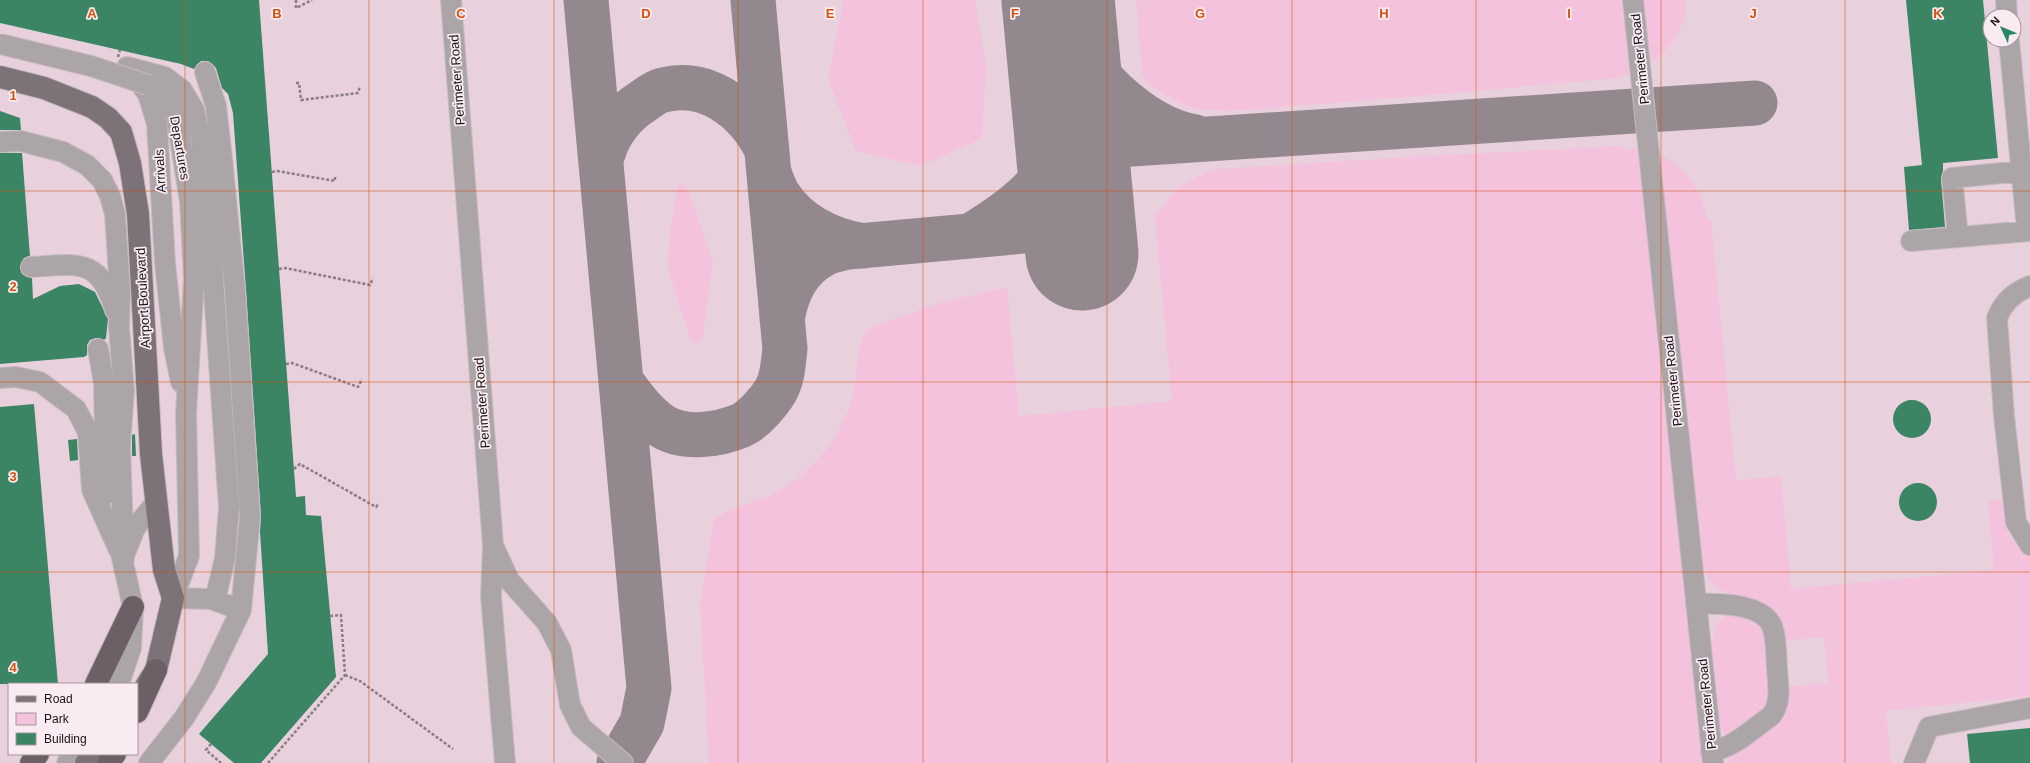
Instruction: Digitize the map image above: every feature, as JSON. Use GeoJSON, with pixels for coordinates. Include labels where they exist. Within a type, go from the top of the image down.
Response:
{"type":"FeatureCollection","features":[{"type":"Feature","properties":{"kind":"highway"},"geometry":{"type":"LineString","coordinates":[[96,683],[133,607]]}},
{"type":"Feature","properties":{"kind":"highway"},"geometry":{"type":"LineString","coordinates":[[138,710],[156,670]]}},
{"type":"Feature","properties":{"kind":"highway"},"geometry":{"type":"LineString","coordinates":[[30,763],[37,755]]}},
{"type":"Feature","properties":{"kind":"highway"},"geometry":{"type":"LineString","coordinates":[[108,763],[114,755]]}},
{"type":"Feature","properties":{"kind":"main road","name":"Airport Boulevard"},"geometry":{"type":"LineString","coordinates":[[0,77],[44,88],[76,99],[92,107],[108,118],[121,132],[130,162],[138,214],[151,454],[164,570],[173,598]]}},
{"type":"Feature","properties":{"kind":"main road"},"geometry":{"type":"LineString","coordinates":[[138,699],[156,670],[173,598]]}},
{"type":"Feature","properties":{"kind":"main road"},"geometry":{"type":"LineString","coordinates":[[86,763],[93,755]]}},
{"type":"Feature","properties":{"kind":"street","name":"Perimeter Road"},"geometry":{"type":"LineString","coordinates":[[451,0],[493,545],[509,580],[548,623],[561,650],[570,705],[581,726],[623,763]]}},
{"type":"Feature","properties":{"kind":"street","name":"Perimeter Road"},"geometry":{"type":"LineString","coordinates":[[1633,0],[1712,757]]}},
{"type":"Feature","properties":{"kind":"street"},"geometry":{"type":"LineString","coordinates":[[0,34],[165,77],[182,90],[194,110],[201,138],[209,220],[229,508],[224,558],[215,600]]}},
{"type":"Feature","properties":{"kind":"street","name":"Departures"},"geometry":{"type":"LineString","coordinates":[[0,44],[91,66],[148,85],[176,114],[190,202],[194,279],[186,413]]}},
{"type":"Feature","properties":{"kind":"street"},"geometry":{"type":"LineString","coordinates":[[2010,48],[2026,219],[2030,224]]}},
{"type":"Feature","properties":{"kind":"street","name":"Arrivals"},"geometry":{"type":"LineString","coordinates":[[127,66],[148,94],[157,124],[165,263],[174,348],[186,413]]}},
{"type":"Feature","properties":{"kind":"street"},"geometry":{"type":"LineString","coordinates":[[149,763],[184,718],[206,683],[241,610],[250,517],[235,291],[222,158],[216,106],[205,72]]}},
{"type":"Feature","properties":{"kind":"street"},"geometry":{"type":"LineString","coordinates":[[0,142],[21,141],[63,152],[87,165],[102,180],[110,196],[114,214],[120,292],[120,327],[124,391],[120,446],[124,559]]}},
{"type":"Feature","properties":{"kind":"street"},"geometry":{"type":"LineString","coordinates":[[1958,237],[1952,178],[2022,171]]}},
{"type":"Feature","properties":{"kind":"street"},"geometry":{"type":"LineString","coordinates":[[1911,241],[2030,231]]}},
{"type":"Feature","properties":{"kind":"street"},"geometry":{"type":"LineString","coordinates":[[31,267],[75,264],[100,276],[110,292],[120,327]]}},
{"type":"Feature","properties":{"kind":"street"},"geometry":{"type":"LineString","coordinates":[[2030,286],[2011,297],[2001,307],[1997,318],[2004,416],[2016,522],[2030,544]]}},
{"type":"Feature","properties":{"kind":"street"},"geometry":{"type":"LineString","coordinates":[[98,348],[104,382],[105,449],[110,515],[124,559],[133,607],[131,648],[119,683]]}},
{"type":"Feature","properties":{"kind":"street"},"geometry":{"type":"LineString","coordinates":[[0,378],[16,377],[40,382],[62,397],[76,410],[88,432],[92,490],[124,559]]}},
{"type":"Feature","properties":{"kind":"street"},"geometry":{"type":"LineString","coordinates":[[186,413],[190,556],[173,598],[215,600],[241,610]]}},
{"type":"Feature","properties":{"kind":"street"},"geometry":{"type":"LineString","coordinates":[[124,559],[135,528],[157,501]]}},
{"type":"Feature","properties":{"kind":"street"},"geometry":{"type":"LineString","coordinates":[[493,545],[490,596],[505,763]]}},
{"type":"Feature","properties":{"kind":"street"},"geometry":{"type":"LineString","coordinates":[[1696,604],[1731,604],[1758,613],[1767,619],[1772,626],[1774,636],[1779,691],[1779,703],[1775,711],[1771,716],[1733,744],[1712,757]]}},
{"type":"Feature","properties":{"kind":"street"},"geometry":{"type":"LineString","coordinates":[[1914,763],[1929,727],[2030,708]]}},
{"type":"Feature","properties":{"kind":"street"},"geometry":{"type":"LineString","coordinates":[[67,763],[73,755]]}},
{"type":"Feature","properties":{"kind":"path"},"geometry":{"type":"LineString","coordinates":[[296,0],[296,8],[312,0]]}},
{"type":"Feature","properties":{"kind":"path"},"geometry":{"type":"LineString","coordinates":[[296,84],[299,83],[300,100],[358,93],[360,86]]}},
{"type":"Feature","properties":{"kind":"path"},"geometry":{"type":"LineString","coordinates":[[272,172],[277,171],[335,180],[335,176]]}},
{"type":"Feature","properties":{"kind":"path"},"geometry":{"type":"LineString","coordinates":[[279,269],[285,268],[370,285],[373,278]]}},
{"type":"Feature","properties":{"kind":"path"},"geometry":{"type":"LineString","coordinates":[[286,364],[292,362],[358,387],[362,379]]}},
{"type":"Feature","properties":{"kind":"path"},"geometry":{"type":"LineString","coordinates":[[294,469],[300,464],[376,507],[379,503]]}},
{"type":"Feature","properties":{"kind":"path"},"geometry":{"type":"LineString","coordinates":[[268,763],[345,675],[341,615],[330,616]]}},
{"type":"Feature","properties":{"kind":"path"},"geometry":{"type":"LineString","coordinates":[[345,675],[360,681],[453,749]]}},
{"type":"Feature","properties":{"kind":"path"},"geometry":{"type":"LineString","coordinates":[[288,733],[292,736]]}},
{"type":"Feature","properties":{"kind":"path"},"geometry":{"type":"LineString","coordinates":[[211,744],[206,750],[221,763]]}},
{"type":"Feature","properties":{"kind":"shaded area"},"geometry":{"type":"Polygon","coordinates":[[[0,0],[2030,0],[2030,763],[0,763],[0,0]]]}},
{"type":"Feature","properties":{"kind":"green space"},"geometry":{"type":"Polygon","coordinates":[[[844,0],[975,0],[986,66],[982,139],[921,166],[856,151],[828,79],[844,0]]]}},
{"type":"Feature","properties":{"kind":"green space"},"geometry":{"type":"Polygon","coordinates":[[[1136,0],[1623,0],[1629,75],[1619,76],[1618,78],[1409,97],[1230,111],[1199,109],[1186,106],[1160,92],[1150,85],[1142,74],[1136,0]]]}},
{"type":"Feature","properties":{"kind":"green space"},"geometry":{"type":"Polygon","coordinates":[[[1642,0],[1686,0],[1686,10],[1680,29],[1675,38],[1663,53],[1648,66],[1642,0]]]}},
{"type":"Feature","properties":{"kind":"green space"},"geometry":{"type":"Polygon","coordinates":[[[1623,146],[1623,149],[1639,149],[1705,763],[709,763],[700,605],[714,521],[732,509],[765,498],[784,488],[807,471],[831,444],[842,426],[850,406],[855,385],[861,342],[867,329],[939,303],[1007,287],[1019,416],[1172,401],[1155,217],[1171,196],[1181,186],[1205,173],[1218,169],[1408,157],[1623,146]]]}},
{"type":"Feature","properties":{"kind":"green space"},"geometry":{"type":"Polygon","coordinates":[[[1656,153],[1676,165],[1691,180],[1701,198],[1708,220],[1711,220],[1736,480],[1781,476],[1791,589],[1994,570],[1988,501],[2003,499],[2007,525],[2011,538],[2022,551],[2030,557],[2030,696],[1886,711],[1891,763],[1727,763],[1731,754],[1785,687],[1828,683],[1824,637],[1780,641],[1767,618],[1758,607],[1751,602],[1720,590],[1709,578],[1705,569],[1702,570],[1656,153]]]}},
{"type":"Feature","properties":{"kind":"green space"},"geometry":{"type":"Polygon","coordinates":[[[679,185],[686,185],[713,260],[703,336],[700,342],[696,344],[691,341],[669,272],[668,262],[670,231],[677,190],[679,185]]]}},
{"type":"Feature","properties":{"kind":"green space"},"geometry":{"type":"Polygon","coordinates":[[[1740,613],[1765,628],[1771,707],[1726,736],[1722,731],[1719,732],[1710,640],[1713,641],[1713,635],[1720,621],[1729,615],[1740,613]]]}},
{"type":"Feature","properties":{"kind":"building"},"geometry":{"type":"Polygon","coordinates":[[[0,0],[259,0],[296,497],[305,496],[306,515],[321,516],[336,677],[261,763],[234,763],[199,734],[268,654],[260,532],[261,516],[246,290],[233,113],[228,94],[222,88],[216,68],[208,61],[201,61],[194,69],[181,64],[0,23],[0,0]]]}},
{"type":"Feature","properties":{"kind":"building"},"geometry":{"type":"Polygon","coordinates":[[[1906,0],[1983,0],[1982,48],[1988,48],[1998,158],[1943,163],[1941,179],[1945,227],[1909,230],[1904,167],[1922,165],[1906,0]]]}},
{"type":"Feature","properties":{"kind":"building"},"geometry":{"type":"Polygon","coordinates":[[[0,111],[20,118],[21,130],[0,130],[0,111]]]}},
{"type":"Feature","properties":{"kind":"building"},"geometry":{"type":"Polygon","coordinates":[[[0,153],[22,153],[30,256],[24,258],[20,267],[22,274],[32,278],[33,299],[60,286],[79,284],[95,292],[108,319],[106,338],[104,340],[96,338],[90,340],[87,345],[87,355],[84,357],[0,364],[0,153]]]}},
{"type":"Feature","properties":{"kind":"building"},"geometry":{"type":"Polygon","coordinates":[[[1908,400],[1916,400],[1926,405],[1930,412],[1930,426],[1926,433],[1916,438],[1908,438],[1898,433],[1896,430],[1893,423],[1893,415],[1898,405],[1901,403],[1908,400]]]}},
{"type":"Feature","properties":{"kind":"building"},"geometry":{"type":"Polygon","coordinates":[[[34,404],[58,683],[0,684],[0,407],[34,404]]]}},
{"type":"Feature","properties":{"kind":"building"},"geometry":{"type":"Polygon","coordinates":[[[135,434],[136,456],[132,456],[132,435],[135,434]]]}},
{"type":"Feature","properties":{"kind":"building"},"geometry":{"type":"Polygon","coordinates":[[[77,439],[78,460],[70,461],[68,440],[77,439]]]}},
{"type":"Feature","properties":{"kind":"building"},"geometry":{"type":"Polygon","coordinates":[[[1914,483],[1922,483],[1932,488],[1936,495],[1936,509],[1932,516],[1922,521],[1914,521],[1904,516],[1902,513],[1899,506],[1899,498],[1904,488],[1907,486],[1914,483]]]}},
{"type":"Feature","properties":{"kind":"building"},"geometry":{"type":"Polygon","coordinates":[[[2030,728],[2030,763],[1970,763],[1967,734],[2030,728]]]}},
{"type":"Feature","properties":{"kind":"taxiway"},"geometry":{"type":"LineString","coordinates":[[586,0],[649,688],[642,723],[619,763]]}},
{"type":"Feature","properties":{"kind":"taxiway"},"geometry":{"type":"LineString","coordinates":[[621,381],[644,411],[662,426],[681,433],[702,434],[723,431],[747,422],[761,410],[769,400],[776,390],[780,380],[785,349],[753,0]]}},
{"type":"Feature","properties":{"kind":"taxiway"},"geometry":{"type":"LineString","coordinates":[[1060,17],[1082,56],[1115,92],[1133,108],[1153,121],[1174,131],[1195,137]]}},
{"type":"Feature","properties":{"kind":"taxiway"},"geometry":{"type":"LineString","coordinates":[[601,161],[606,145],[618,123],[630,111],[656,93],[663,90],[680,88],[695,89],[710,93],[737,110],[758,134],[766,148]]}},
{"type":"Feature","properties":{"kind":"taxiway"},"geometry":{"type":"LineString","coordinates":[[1072,148],[1755,103]]}},
{"type":"Feature","properties":{"kind":"taxiway"},"geometry":{"type":"LineString","coordinates":[[972,235],[1006,213],[1035,187],[1047,173],[1064,138],[1069,117]]}},
{"type":"Feature","properties":{"kind":"taxiway"},"geometry":{"type":"LineString","coordinates":[[769,173],[779,196],[805,223],[816,230],[839,240],[863,246]]}},
{"type":"Feature","properties":{"kind":"taxiway"},"geometry":{"type":"LineString","coordinates":[[782,319],[790,290],[800,274],[815,260],[824,254],[833,251],[848,247],[1079,226]]}},
{"type":"Feature","properties":{"kind":"runway"},"geometry":{"type":"LineString","coordinates":[[1058,0],[1082,254]]}}]}
